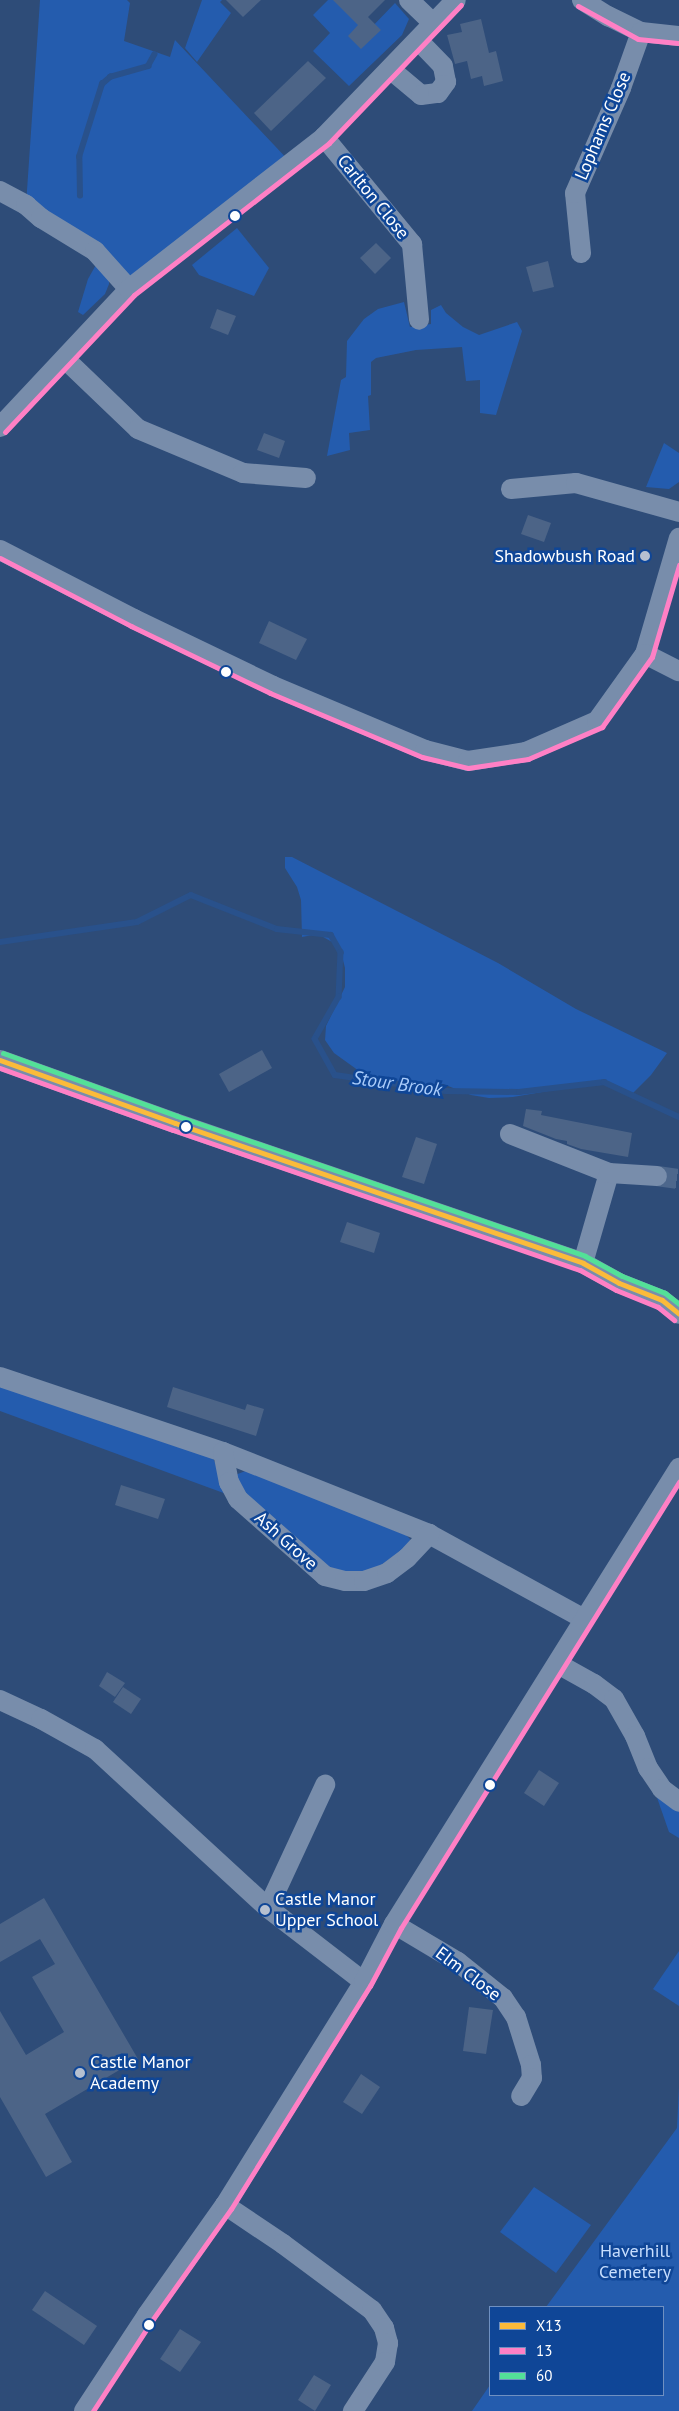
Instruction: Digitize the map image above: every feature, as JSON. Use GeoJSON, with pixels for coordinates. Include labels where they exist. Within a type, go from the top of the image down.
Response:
{"type":"FeatureCollection","features":[{"type":"Feature","properties":{"kind":"street"},"geometry":{"type":"LineString","coordinates":[[409,0],[433,23]]}},
{"type":"Feature","properties":{"kind":"street"},"geometry":{"type":"LineString","coordinates":[[0,427],[129,289],[324,137],[419,41],[433,23],[456,0]]}},
{"type":"Feature","properties":{"kind":"street"},"geometry":{"type":"LineString","coordinates":[[582,0],[608,16],[641,32],[679,36]]}},
{"type":"Feature","properties":{"kind":"street","name":"Lophams Close"},"geometry":{"type":"LineString","coordinates":[[581,253],[575,193],[620,88],[641,32]]}},
{"type":"Feature","properties":{"kind":"street"},"geometry":{"type":"LineString","coordinates":[[390,69],[421,95],[438,93],[446,82],[443,66],[419,41]]}},
{"type":"Feature","properties":{"kind":"street","name":"Carlton Close"},"geometry":{"type":"LineString","coordinates":[[324,137],[412,244],[419,320]]}},
{"type":"Feature","properties":{"kind":"street"},"geometry":{"type":"LineString","coordinates":[[0,191],[26,205],[41,218],[95,251],[129,289]]}},
{"type":"Feature","properties":{"kind":"street"},"geometry":{"type":"LineString","coordinates":[[65,359],[138,429],[242,473],[306,478]]}},
{"type":"Feature","properties":{"kind":"street"},"geometry":{"type":"LineString","coordinates":[[511,489],[576,482],[679,512]]}},
{"type":"Feature","properties":{"kind":"street"},"geometry":{"type":"LineString","coordinates":[[0,550],[134,619],[273,686],[425,750],[468,761],[526,752],[597,721],[645,654],[679,538]]}},
{"type":"Feature","properties":{"kind":"street"},"geometry":{"type":"LineString","coordinates":[[645,654],[679,671]]}},
{"type":"Feature","properties":{"kind":"street"},"geometry":{"type":"LineString","coordinates":[[0,1060],[166,1120],[583,1263],[619,1283],[662,1300],[679,1314]]}},
{"type":"Feature","properties":{"kind":"street"},"geometry":{"type":"LineString","coordinates":[[510,1134],[609,1173],[657,1176]]}},
{"type":"Feature","properties":{"kind":"street"},"geometry":{"type":"LineString","coordinates":[[583,1263],[609,1173]]}},
{"type":"Feature","properties":{"kind":"street"},"geometry":{"type":"LineString","coordinates":[[0,1377],[223,1452],[429,1534],[584,1619]]}},
{"type":"Feature","properties":{"kind":"street","name":"Ash Grove"},"geometry":{"type":"LineString","coordinates":[[223,1452],[229,1482],[238,1498],[325,1576],[345,1581],[364,1581],[387,1573],[407,1558],[429,1534]]}},
{"type":"Feature","properties":{"kind":"street"},"geometry":{"type":"LineString","coordinates":[[84,2411],[146,2315],[224,2205],[364,1982],[394,1924],[679,1468]]}},
{"type":"Feature","properties":{"kind":"street"},"geometry":{"type":"LineString","coordinates":[[558,1664],[594,1684],[614,1699],[635,1736],[648,1768],[662,1789],[679,1802]]}},
{"type":"Feature","properties":{"kind":"street"},"geometry":{"type":"LineString","coordinates":[[0,1700],[41,1719],[95,1749],[268,1908],[364,1982]]}},
{"type":"Feature","properties":{"kind":"street"},"geometry":{"type":"LineString","coordinates":[[268,1908],[325,1786]]}},
{"type":"Feature","properties":{"kind":"street","name":"Elm Close"},"geometry":{"type":"LineString","coordinates":[[394,1924],[458,1962],[503,1998],[516,2017],[531,2065],[532,2078],[521,2096]]}},
{"type":"Feature","properties":{"kind":"street"},"geometry":{"type":"LineString","coordinates":[[224,2205],[283,2244],[372,2310],[384,2328],[388,2343],[385,2362],[353,2411]]}},
{"type":"Feature","properties":{"kind":"green space"},"geometry":{"type":"Polygon","coordinates":[[[40,0],[127,0],[130,3],[124,41],[170,57],[175,40],[291,163],[129,289],[26,205],[40,0]]]}},
{"type":"Feature","properties":{"kind":"green space"},"geometry":{"type":"Polygon","coordinates":[[[202,0],[222,0],[220,2],[231,13],[197,62],[185,48],[202,0]]]}},
{"type":"Feature","properties":{"kind":"green space"},"geometry":{"type":"Polygon","coordinates":[[[328,0],[335,0],[367,32],[395,3],[409,19],[402,35],[349,86],[313,51],[330,33],[313,15],[328,0]]]}},
{"type":"Feature","properties":{"kind":"green space"},"geometry":{"type":"Polygon","coordinates":[[[237,228],[269,268],[254,296],[199,275],[192,265],[237,228]]]}},
{"type":"Feature","properties":{"kind":"green space"},"geometry":{"type":"Polygon","coordinates":[[[97,263],[109,273],[109,284],[105,294],[83,315],[78,312],[88,279],[97,263]]]}},
{"type":"Feature","properties":{"kind":"green space"},"geometry":{"type":"Polygon","coordinates":[[[404,302],[410,327],[431,324],[431,310],[441,305],[446,313],[463,327],[479,335],[517,322],[522,331],[496,415],[480,413],[480,380],[466,381],[462,347],[416,350],[376,358],[371,362],[371,395],[368,396],[370,430],[349,433],[350,450],[327,456],[341,380],[346,377],[347,341],[364,319],[378,309],[404,302]]]}},
{"type":"Feature","properties":{"kind":"green space"},"geometry":{"type":"Polygon","coordinates":[[[664,443],[679,453],[679,482],[669,489],[646,487],[664,443]]]}},
{"type":"Feature","properties":{"kind":"green space"},"geometry":{"type":"Polygon","coordinates":[[[285,857],[292,857],[498,963],[576,1009],[667,1053],[651,1075],[633,1093],[613,1085],[595,1083],[513,1097],[489,1098],[471,1095],[443,1084],[426,1085],[366,1076],[334,1053],[325,1040],[326,1026],[345,987],[345,968],[341,952],[332,942],[318,934],[302,937],[301,900],[297,887],[285,868],[285,857]]]}},
{"type":"Feature","properties":{"kind":"green space"},"geometry":{"type":"Polygon","coordinates":[[[0,1380],[213,1458],[229,1495],[0,1411],[0,1380]]]}},
{"type":"Feature","properties":{"kind":"green space"},"geometry":{"type":"Polygon","coordinates":[[[248,1470],[406,1535],[410,1539],[411,1544],[367,1575],[328,1571],[245,1495],[235,1475],[248,1470]]]}},
{"type":"Feature","properties":{"kind":"green space"},"geometry":{"type":"Polygon","coordinates":[[[654,1789],[679,1807],[679,1838],[669,1832],[654,1789]]]}},
{"type":"Feature","properties":{"kind":"green space"},"geometry":{"type":"Polygon","coordinates":[[[679,1951],[679,2006],[653,1989],[679,1951]]]}},
{"type":"Feature","properties":{"kind":"green space","name":"Haverhill Cemetery"},"geometry":{"type":"Polygon","coordinates":[[[679,2087],[679,2411],[472,2411],[489,2386],[489,2396],[664,2396],[664,2306],[547,2306],[677,2128],[679,2087]]]}},
{"type":"Feature","properties":{"kind":"green space"},"geometry":{"type":"Polygon","coordinates":[[[534,2187],[591,2225],[556,2273],[500,2232],[534,2187]]]}},
{"type":"Feature","properties":{"kind":"building"},"geometry":{"type":"Polygon","coordinates":[[[226,0],[261,0],[243,17],[226,0]]]}},
{"type":"Feature","properties":{"kind":"building"},"geometry":{"type":"Polygon","coordinates":[[[333,0],[385,0],[368,17],[381,30],[361,49],[348,36],[358,25],[333,0]]]}},
{"type":"Feature","properties":{"kind":"building"},"geometry":{"type":"Polygon","coordinates":[[[481,19],[489,53],[496,51],[503,81],[484,86],[482,76],[471,79],[467,61],[455,64],[447,35],[462,32],[460,24],[481,19]]]}},
{"type":"Feature","properties":{"kind":"building"},"geometry":{"type":"Polygon","coordinates":[[[308,61],[326,78],[271,131],[254,113],[308,61]]]}},
{"type":"Feature","properties":{"kind":"building"},"geometry":{"type":"Polygon","coordinates":[[[376,243],[391,258],[375,274],[360,258],[376,243]]]}},
{"type":"Feature","properties":{"kind":"building"},"geometry":{"type":"Polygon","coordinates":[[[548,261],[554,287],[533,292],[526,267],[548,261]]]}},
{"type":"Feature","properties":{"kind":"building"},"geometry":{"type":"Polygon","coordinates":[[[217,309],[236,316],[228,335],[210,328],[217,309]]]}},
{"type":"Feature","properties":{"kind":"building"},"geometry":{"type":"Polygon","coordinates":[[[264,433],[285,441],[279,458],[257,450],[264,433]]]}},
{"type":"Feature","properties":{"kind":"building"},"geometry":{"type":"Polygon","coordinates":[[[528,515],[551,523],[544,542],[521,534],[528,515]]]}},
{"type":"Feature","properties":{"kind":"building"},"geometry":{"type":"Polygon","coordinates":[[[269,621],[307,639],[296,660],[259,643],[269,621]]]}},
{"type":"Feature","properties":{"kind":"building"},"geometry":{"type":"Polygon","coordinates":[[[262,1050],[272,1068],[229,1092],[219,1074],[262,1050]]]}},
{"type":"Feature","properties":{"kind":"building"},"geometry":{"type":"Polygon","coordinates":[[[526,1109],[542,1111],[541,1115],[632,1133],[628,1157],[581,1149],[567,1144],[567,1141],[556,1139],[523,1126],[526,1109]]]}},
{"type":"Feature","properties":{"kind":"building"},"geometry":{"type":"Polygon","coordinates":[[[416,1137],[437,1144],[424,1184],[402,1177],[416,1137]]]}},
{"type":"Feature","properties":{"kind":"building"},"geometry":{"type":"Polygon","coordinates":[[[347,1222],[380,1233],[374,1253],[340,1242],[347,1222]]]}},
{"type":"Feature","properties":{"kind":"building"},"geometry":{"type":"Polygon","coordinates":[[[173,1387],[245,1410],[247,1404],[264,1409],[256,1436],[167,1407],[173,1387]]]}},
{"type":"Feature","properties":{"kind":"building"},"geometry":{"type":"Polygon","coordinates":[[[121,1485],[165,1499],[158,1519],[115,1505],[121,1485]]]}},
{"type":"Feature","properties":{"kind":"building"},"geometry":{"type":"Polygon","coordinates":[[[107,1672],[125,1683],[115,1697],[99,1686],[107,1672]]]}},
{"type":"Feature","properties":{"kind":"building"},"geometry":{"type":"Polygon","coordinates":[[[123,1687],[141,1699],[131,1714],[113,1702],[123,1687]]]}},
{"type":"Feature","properties":{"kind":"building"},"geometry":{"type":"Polygon","coordinates":[[[539,1770],[559,1783],[544,1806],[524,1793],[539,1770]]]}},
{"type":"Feature","properties":{"kind":"building"},"geometry":{"type":"Polygon","coordinates":[[[44,1898],[138,2059],[45,2114],[72,2162],[46,2177],[0,2097],[0,2011],[26,2055],[64,2032],[32,1977],[55,1964],[40,1939],[0,1962],[0,1924],[44,1898]]]}},
{"type":"Feature","properties":{"kind":"building"},"geometry":{"type":"Polygon","coordinates":[[[469,2007],[493,2010],[486,2054],[463,2051],[469,2007]]]}},
{"type":"Feature","properties":{"kind":"building"},"geometry":{"type":"Polygon","coordinates":[[[361,2074],[380,2087],[362,2114],[343,2102],[361,2074]]]}},
{"type":"Feature","properties":{"kind":"building"},"geometry":{"type":"Polygon","coordinates":[[[45,2291],[97,2326],[84,2345],[32,2310],[45,2291]]]}},
{"type":"Feature","properties":{"kind":"building"},"geometry":{"type":"Polygon","coordinates":[[[180,2329],[201,2342],[180,2372],[160,2359],[180,2329]]]}},
{"type":"Feature","properties":{"kind":"building"},"geometry":{"type":"Polygon","coordinates":[[[314,2375],[331,2385],[315,2411],[298,2400],[314,2375]]]}},
{"type":"Feature","properties":{"kind":"waterway"},"geometry":{"type":"LineString","coordinates":[[80,196],[79,157],[102,84],[110,77],[148,66],[154,55]]}},
{"type":"Feature","properties":{"kind":"waterway","name":"Stour Brook"},"geometry":{"type":"LineString","coordinates":[[0,942],[137,922],[191,895],[277,929],[331,935],[341,952],[339,997],[315,1039],[335,1075],[446,1091],[519,1092],[604,1082],[679,1117]]}},
{"type":"Feature","properties":{"kind":"tunnel"},"geometry":{"type":"LineString","coordinates":[[657,1176],[679,1179]]}},
{"type":"Feature","properties":{"kind":"transit line","name":"13"},"geometry":{"type":"LineString","coordinates":[[5,432],[134,295],[329,143],[461,5]]}},
{"type":"Feature","properties":{"kind":"transit line","name":"13"},"geometry":{"type":"LineString","coordinates":[[578,6],[638,39],[678,43]]}},
{"type":"Feature","properties":{"kind":"transit line","name":"13"},"geometry":{"type":"LineString","coordinates":[[0,558],[131,626],[270,693],[422,757],[468,768],[528,759],[602,727],[652,657],[679,565]]}},
{"type":"Feature","properties":{"kind":"transit line","name":"60"},"geometry":{"type":"LineString","coordinates":[[3,1053],[177,1116],[585,1256],[622,1276],[665,1293],[679,1304]]}},
{"type":"Feature","properties":{"kind":"transit line","name":"X13"},"geometry":{"type":"LineString","coordinates":[[0,1060],[175,1123],[583,1263],[619,1283],[662,1300],[679,1314]]}},
{"type":"Feature","properties":{"kind":"transit line","name":"13"},"geometry":{"type":"LineString","coordinates":[[0,1068],[173,1130],[580,1270],[616,1290],[658,1307],[674,1320]]}},
{"type":"Feature","properties":{"kind":"transit line","name":"13"},"geometry":{"type":"LineString","coordinates":[[93,2411],[153,2319],[231,2209],[370,1986],[401,1928],[679,1482]]}},
{"type":"Feature","properties":{"kind":"place","name":"Shadowbush Road"},"geometry":{"type":"Point","coordinates":[645,556]}},
{"type":"Feature","properties":{"kind":"place","name":"Castle Manor Upper School"},"geometry":{"type":"Point","coordinates":[265,1910]}},
{"type":"Feature","properties":{"kind":"place","name":"Castle Manor Academy"},"geometry":{"type":"Point","coordinates":[80,2073]}}]}
